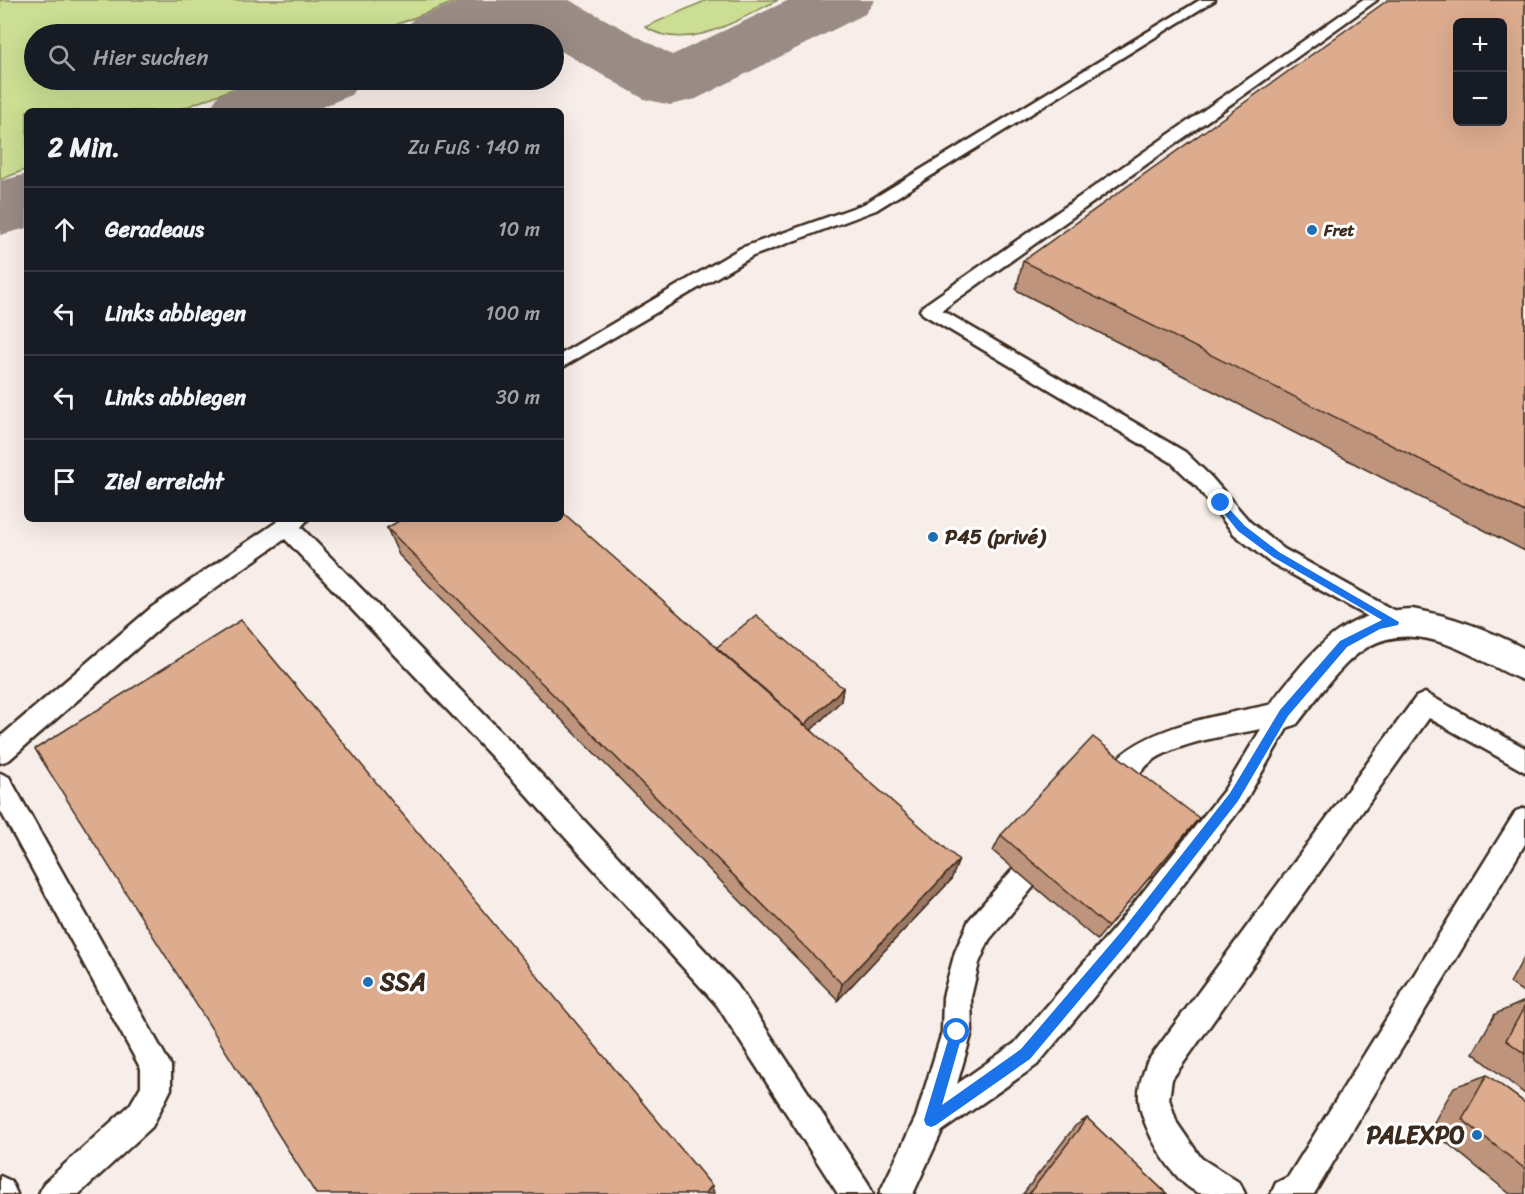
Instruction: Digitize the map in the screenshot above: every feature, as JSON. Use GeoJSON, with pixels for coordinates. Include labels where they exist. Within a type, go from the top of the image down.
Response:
{"type":"FeatureCollection","features":[{"type":"Feature","properties":{"kind":"street"},"geometry":{"type":"LineString","coordinates":[[1284,713],[1344,644],[1378,625],[1394,622],[1436,626],[1463,635],[1525,666]]}},
{"type":"Feature","properties":{"kind":"lane"},"geometry":{"type":"LineString","coordinates":[[564,360],[747,252],[770,241],[870,207],[1209,0]]}},
{"type":"Feature","properties":{"kind":"lane"},"geometry":{"type":"LineString","coordinates":[[1371,0],[929,310],[1178,457],[1204,482],[1242,528],[1276,555],[1394,622]]}},
{"type":"Feature","properties":{"kind":"lane"},"geometry":{"type":"LineString","coordinates":[[0,752],[160,614],[291,522],[727,995],[857,1194]]}},
{"type":"Feature","properties":{"kind":"lane"},"geometry":{"type":"LineString","coordinates":[[1228,1194],[1190,1169],[1164,1131],[1154,1099],[1158,1072],[1425,704],[1525,761]]}},
{"type":"Feature","properties":{"kind":"lane"},"geometry":{"type":"LineString","coordinates":[[1115,780],[1147,750],[1179,736],[1284,713]]}},
{"type":"Feature","properties":{"kind":"lane"},"geometry":{"type":"LineString","coordinates":[[931,1120],[1026,1054],[1125,937],[1234,797],[1284,713]]}},
{"type":"Feature","properties":{"kind":"lane"},"geometry":{"type":"LineString","coordinates":[[0,785],[156,1066],[156,1089],[141,1116],[55,1194]]}},
{"type":"Feature","properties":{"kind":"lane"},"geometry":{"type":"LineString","coordinates":[[1287,1194],[1299,1188],[1525,820]]}},
{"type":"Feature","properties":{"kind":"lane"},"geometry":{"type":"LineString","coordinates":[[895,1194],[905,1178],[931,1120],[957,1032],[957,997],[964,962],[979,930],[1024,877]]}},
{"type":"Feature","properties":{"kind":"green space"},"geometry":{"type":"Polygon","coordinates":[[[0,0],[460,0],[398,24],[24,24],[24,90],[230,90],[184,108],[24,108],[24,170],[0,180],[0,0]]]}},
{"type":"Feature","properties":{"kind":"green space"},"geometry":{"type":"Polygon","coordinates":[[[707,0],[778,0],[730,24],[695,35],[678,37],[661,34],[645,27],[707,0]]]}},
{"type":"Feature","properties":{"kind":"building","name":"Fret"},"geometry":{"type":"Polygon","coordinates":[[[1388,0],[1525,0],[1525,512],[1023,261],[1388,0]]]}},
{"type":"Feature","properties":{"kind":"building"},"geometry":{"type":"Polygon","coordinates":[[[564,514],[959,860],[842,984],[387,528],[397,522],[564,522],[564,514]]]}},
{"type":"Feature","properties":{"kind":"building"},"geometry":{"type":"Polygon","coordinates":[[[756,615],[843,688],[804,725],[716,648],[756,615]]]}},
{"type":"Feature","properties":{"kind":"building","name":"SSA"},"geometry":{"type":"Polygon","coordinates":[[[241,620],[712,1186],[704,1194],[316,1194],[35,749],[241,620]]]}},
{"type":"Feature","properties":{"kind":"building"},"geometry":{"type":"Polygon","coordinates":[[[1093,737],[1199,818],[1108,927],[1001,835],[1093,737]]]}},
{"type":"Feature","properties":{"kind":"building"},"geometry":{"type":"Polygon","coordinates":[[[1525,1006],[1525,1054],[1506,1040],[1525,1006]]]}},
{"type":"Feature","properties":{"kind":"building"},"geometry":{"type":"Polygon","coordinates":[[[1487,1075],[1525,1103],[1525,1169],[1462,1119],[1487,1075]]]}},
{"type":"Feature","properties":{"kind":"building"},"geometry":{"type":"Polygon","coordinates":[[[1087,1118],[1167,1194],[1029,1194],[1087,1118]]]}},
{"type":"Feature","properties":{"kind":"taxiway"},"geometry":{"type":"LineString","coordinates":[[462,24],[523,0]]}},
{"type":"Feature","properties":{"kind":"taxiway"},"geometry":{"type":"LineString","coordinates":[[564,25],[670,83],[842,0]]}},
{"type":"Feature","properties":{"kind":"taxiway"},"geometry":{"type":"LineString","coordinates":[[521,1],[563,24]]}},
{"type":"Feature","properties":{"kind":"taxiway"},"geometry":{"type":"LineString","coordinates":[[254,108],[300,90]]}},
{"type":"Feature","properties":{"kind":"taxiway"},"geometry":{"type":"LineString","coordinates":[[0,210],[24,200]]}},
{"type":"Feature","properties":{"kind":"place","name":"Fret"},"geometry":{"type":"Point","coordinates":[1312,230]}},
{"type":"Feature","properties":{"kind":"place","name":"P45 (privé)"},"geometry":{"type":"Point","coordinates":[933,537]}},
{"type":"Feature","properties":{"kind":"place","name":"SSA"},"geometry":{"type":"Point","coordinates":[368,982]}},
{"type":"Feature","properties":{"kind":"place","name":"PALEXPO"},"geometry":{"type":"Point","coordinates":[1477,1135]}},
{"type":"Feature","properties":{"kind":"route"},"geometry":{"type":"LineString","coordinates":[[957,1032],[931,1120],[1026,1054],[1125,937],[1234,797],[1284,713],[1344,644],[1378,625],[1394,622],[1276,555],[1242,528],[1221,503]]}}]}
